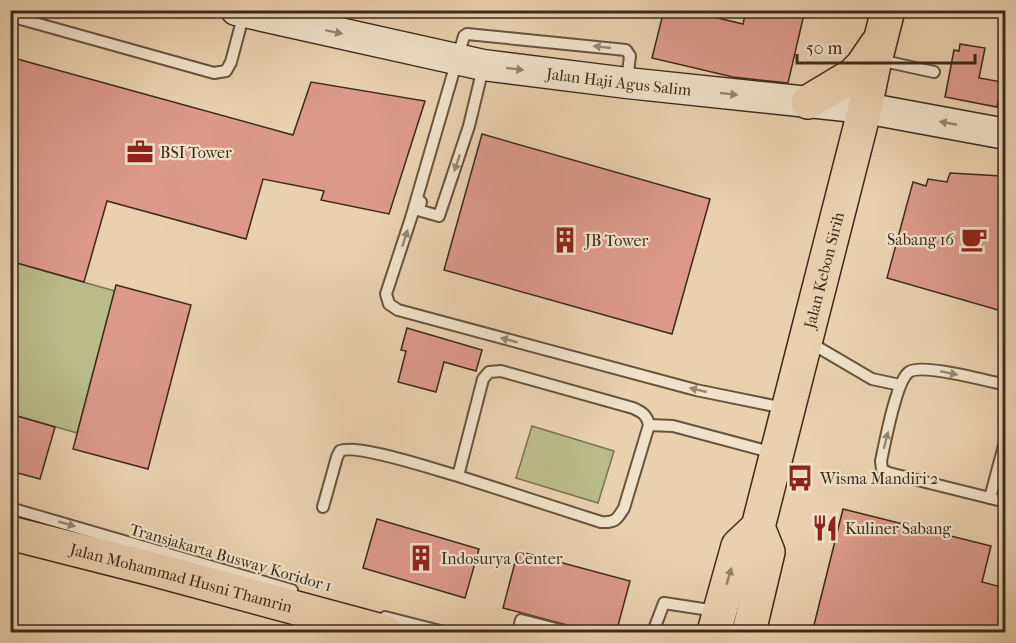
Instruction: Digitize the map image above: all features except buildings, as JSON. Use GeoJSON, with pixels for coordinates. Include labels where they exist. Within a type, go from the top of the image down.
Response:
{"type":"FeatureCollection","features":[{"type":"Feature","properties":{"kind":"main road"},"geometry":{"type":"LineString","coordinates":[[808,102],[853,75],[862,66],[882,35]]}},
{"type":"Feature","properties":{"kind":"main road","name":"Jalan Kebon Sirih"},"geometry":{"type":"LineString","coordinates":[[758,527],[882,35]]}},
{"type":"Feature","properties":{"kind":"main road"},"geometry":{"type":"LineString","coordinates":[[717,622],[738,546],[758,527],[768,552],[749,633]]}},
{"type":"Feature","properties":{"kind":"main road","name":"Jalan Mohammad Husni Thamrin"},"geometry":{"type":"LineString","coordinates":[[10,533],[382,624]]}},
{"type":"Feature","properties":{"kind":"street","name":"Jalan Haji Agus Salim"},"geometry":{"type":"LineString","coordinates":[[240,12],[470,62],[627,83],[865,108],[1003,130]]}},
{"type":"Feature","properties":{"kind":"lane"},"geometry":{"type":"LineString","coordinates":[[10,15],[214,73],[226,71],[231,62],[240,12]]}},
{"type":"Feature","properties":{"kind":"lane"},"geometry":{"type":"LineString","coordinates":[[882,35],[934,72]]}},
{"type":"Feature","properties":{"kind":"lane"},"geometry":{"type":"LineString","coordinates":[[442,114],[443,127],[418,210],[439,216],[469,126],[470,62]]}},
{"type":"Feature","properties":{"kind":"lane"},"geometry":{"type":"LineString","coordinates":[[470,62],[442,114],[386,294],[389,304],[398,310],[685,387],[788,409]]}},
{"type":"Feature","properties":{"kind":"lane"},"geometry":{"type":"LineString","coordinates":[[806,340],[872,379],[900,385]]}},
{"type":"Feature","properties":{"kind":"lane"},"geometry":{"type":"LineString","coordinates":[[1005,385],[933,370],[919,369],[908,372],[900,385],[881,461],[882,470],[889,473],[1005,502]]}},
{"type":"Feature","properties":{"kind":"lane"},"geometry":{"type":"LineString","coordinates":[[323,507],[337,457],[345,448],[370,451],[610,523],[617,519],[624,508],[649,425],[647,417],[633,408],[501,371],[489,372],[483,379],[458,476]]}},
{"type":"Feature","properties":{"kind":"lane"},"geometry":{"type":"LineString","coordinates":[[649,425],[674,426],[776,454]]}},
{"type":"Feature","properties":{"kind":"lane"},"geometry":{"type":"LineString","coordinates":[[990,498],[1005,438]]}},
{"type":"Feature","properties":{"kind":"lane","name":"Transjakarta Busway Koridor 1"},"geometry":{"type":"LineString","coordinates":[[10,508],[303,593]]}},
{"type":"Feature","properties":{"kind":"lane"},"geometry":{"type":"LineString","coordinates":[[653,633],[664,603],[717,622]]}},
{"type":"Feature","properties":{"kind":"lane"},"geometry":{"type":"LineString","coordinates":[[518,633],[521,620],[568,633]]}},
{"type":"Feature","properties":{"kind":"lane"},"geometry":{"type":"LineString","coordinates":[[382,624],[444,633]]}},
{"type":"Feature","properties":{"kind":"green space"},"geometry":{"type":"Polygon","coordinates":[[[16,263],[115,291],[77,433],[11,414],[11,283],[16,263]]]}},
{"type":"Feature","properties":{"kind":"green space"},"geometry":{"type":"Polygon","coordinates":[[[532,426],[614,451],[598,503],[516,478],[532,426]]]}},
{"type":"Feature","properties":{"kind":"place","name":"BSI Tower"},"geometry":{"type":"Point","coordinates":[140,152]}},
{"type":"Feature","properties":{"kind":"place","name":"Sabang 16"},"geometry":{"type":"Point","coordinates":[974,239]}},
{"type":"Feature","properties":{"kind":"place","name":"JB Tower"},"geometry":{"type":"Point","coordinates":[565,240]}},
{"type":"Feature","properties":{"kind":"place","name":"Wisma Mandiri 2"},"geometry":{"type":"Point","coordinates":[800,478]}},
{"type":"Feature","properties":{"kind":"place","name":"Kuliner Sabang"},"geometry":{"type":"Point","coordinates":[825,528]}},
{"type":"Feature","properties":{"kind":"place","name":"Indosurya Center"},"geometry":{"type":"Point","coordinates":[421,558]}}]}
